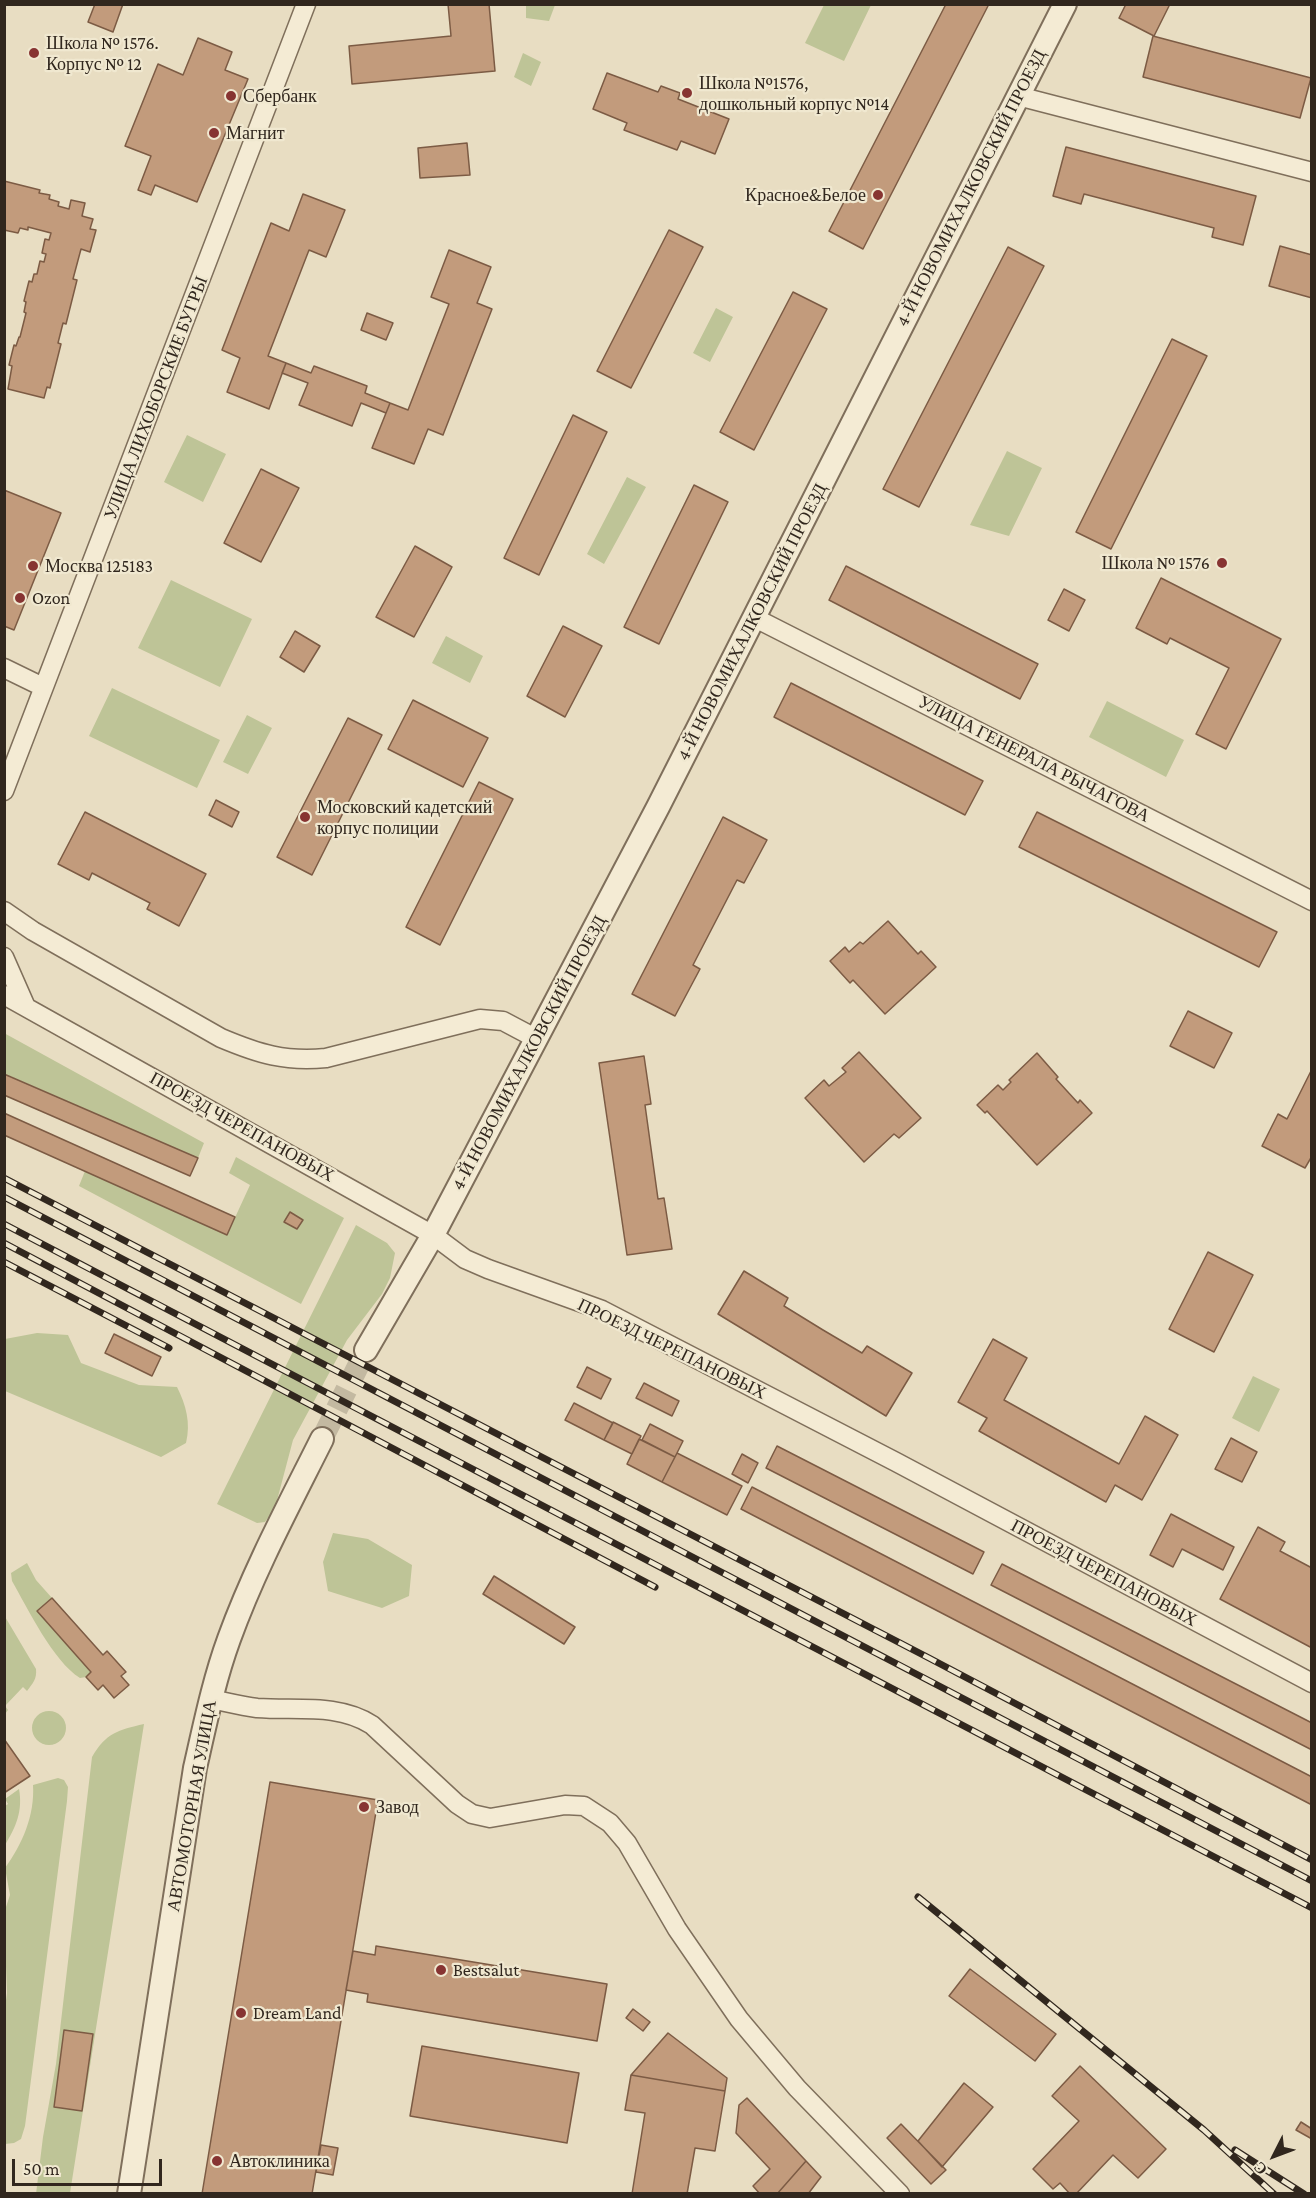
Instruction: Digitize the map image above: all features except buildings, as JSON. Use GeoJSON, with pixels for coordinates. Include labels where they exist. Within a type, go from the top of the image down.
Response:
{"type":"FeatureCollection","features":[{"type":"Feature","properties":{"kind":"street","name":"УЛИЦА ЛИХОБОРСКИЕ БУГРЫ"},"geometry":{"type":"LineString","coordinates":[[4,790],[306,4]]}},
{"type":"Feature","properties":{"kind":"street","name":"4-Й НОВОМИХАЛКОВСКИЙ ПРОЕЗД"},"geometry":{"type":"LineString","coordinates":[[433,1235],[755,618],[1065,4]]}},
{"type":"Feature","properties":{"kind":"street"},"geometry":{"type":"LineString","coordinates":[[1018,96],[1311,172]]}},
{"type":"Feature","properties":{"kind":"street","name":"УЛИЦА ГЕНЕРАЛА РЫЧАГОВА"},"geometry":{"type":"LineString","coordinates":[[755,618],[1311,901]]}},
{"type":"Feature","properties":{"kind":"street"},"geometry":{"type":"LineString","coordinates":[[4,668],[44,687]]}},
{"type":"Feature","properties":{"kind":"street"},"geometry":{"type":"LineString","coordinates":[[4,911],[33,931],[221,1038],[274,1057],[300,1060],[326,1058],[480,1019],[502,1021],[537,1039]]}},
{"type":"Feature","properties":{"kind":"street"},"geometry":{"type":"LineString","coordinates":[[4,957],[26,1007]]}},
{"type":"Feature","properties":{"kind":"street","name":"ПРОЕЗД ЧЕРЕПАНОВЫХ"},"geometry":{"type":"LineString","coordinates":[[4,995],[433,1235],[465,1259],[602,1310],[896,1462],[1311,1683]]}},
{"type":"Feature","properties":{"kind":"street"},"geometry":{"type":"LineString","coordinates":[[366,1350],[433,1235]]}},
{"type":"Feature","properties":{"kind":"street","name":"АВТОМОТОРНАЯ УЛИЦА"},"geometry":{"type":"LineString","coordinates":[[129,2193],[194,1778],[211,1699],[228,1640],[249,1589],[322,1439]]}},
{"type":"Feature","properties":{"kind":"street"},"geometry":{"type":"LineString","coordinates":[[211,1699],[257,1708],[343,1712],[359,1716],[372,1725],[457,1804],[472,1814],[490,1818],[565,1805],[584,1806],[598,1813],[610,1822],[627,1843],[677,1929],[739,2019],[797,2088],[900,2193]]}},
{"type":"Feature","properties":{"kind":"green space"},"geometry":{"type":"Polygon","coordinates":[[[526,4],[555,5],[549,21],[526,18],[526,4]]]}},
{"type":"Feature","properties":{"kind":"green space"},"geometry":{"type":"Polygon","coordinates":[[[824,5],[871,5],[844,61],[805,43],[824,5]]]}},
{"type":"Feature","properties":{"kind":"green space"},"geometry":{"type":"Polygon","coordinates":[[[523,53],[541,62],[531,86],[514,77],[523,53]]]}},
{"type":"Feature","properties":{"kind":"green space"},"geometry":{"type":"Polygon","coordinates":[[[716,308],[733,317],[710,362],[693,353],[716,308]]]}},
{"type":"Feature","properties":{"kind":"green space"},"geometry":{"type":"Polygon","coordinates":[[[187,435],[226,454],[203,502],[164,482],[187,435]]]}},
{"type":"Feature","properties":{"kind":"green space"},"geometry":{"type":"Polygon","coordinates":[[[1007,451],[1042,468],[1009,536],[970,525],[1007,451]]]}},
{"type":"Feature","properties":{"kind":"green space"},"geometry":{"type":"Polygon","coordinates":[[[627,477],[646,487],[604,564],[587,554],[627,477]]]}},
{"type":"Feature","properties":{"kind":"green space"},"geometry":{"type":"Polygon","coordinates":[[[171,580],[252,619],[220,687],[138,648],[171,580]]]}},
{"type":"Feature","properties":{"kind":"green space"},"geometry":{"type":"Polygon","coordinates":[[[446,636],[483,656],[470,683],[432,663],[446,636]]]}},
{"type":"Feature","properties":{"kind":"green space"},"geometry":{"type":"Polygon","coordinates":[[[112,688],[220,740],[197,788],[89,736],[112,688]]]}},
{"type":"Feature","properties":{"kind":"green space"},"geometry":{"type":"Polygon","coordinates":[[[1107,701],[1184,740],[1166,777],[1089,737],[1107,701]]]}},
{"type":"Feature","properties":{"kind":"green space"},"geometry":{"type":"Polygon","coordinates":[[[247,715],[272,728],[248,774],[223,762],[247,715]]]}},
{"type":"Feature","properties":{"kind":"green space"},"geometry":{"type":"Polygon","coordinates":[[[4,1033],[204,1143],[198,1158],[5,1074],[4,1033]]]}},
{"type":"Feature","properties":{"kind":"green space"},"geometry":{"type":"Polygon","coordinates":[[[236,1157],[344,1218],[301,1304],[79,1186],[85,1171],[227,1235],[250,1185],[229,1173],[236,1157]]]}},
{"type":"Feature","properties":{"kind":"green space"},"geometry":{"type":"Polygon","coordinates":[[[356,1225],[387,1243],[395,1253],[390,1278],[382,1294],[347,1340],[293,1440],[275,1508],[265,1522],[257,1523],[217,1504],[356,1225]]]}},
{"type":"Feature","properties":{"kind":"green space"},"geometry":{"type":"Polygon","coordinates":[[[37,1333],[68,1335],[81,1363],[139,1385],[177,1387],[187,1414],[186,1443],[161,1457],[5,1391],[5,1339],[37,1333]]]}},
{"type":"Feature","properties":{"kind":"green space"},"geometry":{"type":"Polygon","coordinates":[[[1253,1376],[1280,1389],[1259,1432],[1232,1418],[1253,1376]]]}},
{"type":"Feature","properties":{"kind":"green space"},"geometry":{"type":"Polygon","coordinates":[[[333,1533],[368,1539],[412,1565],[409,1596],[382,1608],[328,1591],[323,1562],[333,1533]]]}},
{"type":"Feature","properties":{"kind":"green space"},"geometry":{"type":"Polygon","coordinates":[[[27,1563],[36,1580],[52,1598],[37,1611],[91,1672],[86,1677],[80,1678],[60,1660],[42,1634],[12,1581],[11,1573],[27,1563]]]}},
{"type":"Feature","properties":{"kind":"green space"},"geometry":{"type":"Polygon","coordinates":[[[4,1615],[36,1669],[34,1681],[27,1691],[23,1687],[5,1706],[8,1710],[5,1714],[4,1615]]]}},
{"type":"Feature","properties":{"kind":"green space"},"geometry":{"type":"Polygon","coordinates":[[[49,1711],[61,1716],[66,1728],[61,1740],[49,1745],[37,1740],[32,1728],[37,1716],[49,1711]]]}},
{"type":"Feature","properties":{"kind":"green space"},"geometry":{"type":"Polygon","coordinates":[[[144,1724],[70,2193],[36,2194],[56,2064],[92,1757],[102,1743],[113,1734],[144,1724]]]}},
{"type":"Feature","properties":{"kind":"green space"},"geometry":{"type":"Polygon","coordinates":[[[58,1778],[64,1780],[68,1787],[67,1801],[25,2126],[21,2139],[5,2144],[4,2015],[7,1993],[4,1913],[10,1895],[5,1868],[17,1850],[30,1818],[33,1785],[58,1778]]]}},
{"type":"Feature","properties":{"kind":"green space"},"geometry":{"type":"Polygon","coordinates":[[[19,1789],[18,1819],[5,1845],[5,1806],[8,1804],[5,1799],[19,1789]]]}},
{"type":"Feature","properties":{"kind":"tunnel"},"geometry":{"type":"LineString","coordinates":[[322,1439],[366,1350]]}},
{"type":"Feature","properties":{"kind":"railway"},"geometry":{"type":"LineString","coordinates":[[4,1178],[929,1658],[1312,1860]]}},
{"type":"Feature","properties":{"kind":"railway"},"geometry":{"type":"LineString","coordinates":[[4,1197],[1312,1881]]}},
{"type":"Feature","properties":{"kind":"railway"},"geometry":{"type":"LineString","coordinates":[[4,1224],[1312,1908]]}},
{"type":"Feature","properties":{"kind":"railway"},"geometry":{"type":"LineString","coordinates":[[4,1243],[655,1587]]}},
{"type":"Feature","properties":{"kind":"railway"},"geometry":{"type":"LineString","coordinates":[[4,1262],[169,1348]]}},
{"type":"Feature","properties":{"kind":"railway"},"geometry":{"type":"LineString","coordinates":[[918,1897],[1204,2130],[1274,2194]]}},
{"type":"Feature","properties":{"kind":"railway"},"geometry":{"type":"LineString","coordinates":[[1235,2150],[1304,2194]]}},
{"type":"Feature","properties":{"kind":"place","name":"Школа № 1576. Корпус № 12"},"geometry":{"type":"Point","coordinates":[34,53]}},
{"type":"Feature","properties":{"kind":"place","name":"Школа №1576, дошкольный корпус №14"},"geometry":{"type":"Point","coordinates":[687,93]}},
{"type":"Feature","properties":{"kind":"place","name":"Сбербанк"},"geometry":{"type":"Point","coordinates":[231,96]}},
{"type":"Feature","properties":{"kind":"place","name":"Магнит"},"geometry":{"type":"Point","coordinates":[214,133]}},
{"type":"Feature","properties":{"kind":"place","name":"Красное&Белое"},"geometry":{"type":"Point","coordinates":[878,195]}},
{"type":"Feature","properties":{"kind":"place","name":"Школа № 1576"},"geometry":{"type":"Point","coordinates":[1222,563]}},
{"type":"Feature","properties":{"kind":"place","name":"Москва 125183"},"geometry":{"type":"Point","coordinates":[33,566]}},
{"type":"Feature","properties":{"kind":"place","name":"Ozon"},"geometry":{"type":"Point","coordinates":[20,598]}},
{"type":"Feature","properties":{"kind":"place","name":"Московский кадетский корпус полиции"},"geometry":{"type":"Point","coordinates":[305,817]}},
{"type":"Feature","properties":{"kind":"place","name":"Завод"},"geometry":{"type":"Point","coordinates":[364,1807]}},
{"type":"Feature","properties":{"kind":"place","name":"Bestsalut"},"geometry":{"type":"Point","coordinates":[441,1970]}},
{"type":"Feature","properties":{"kind":"place","name":"Dream Land"},"geometry":{"type":"Point","coordinates":[241,2013]}},
{"type":"Feature","properties":{"kind":"place","name":"Автоклиника"},"geometry":{"type":"Point","coordinates":[217,2161]}}]}
